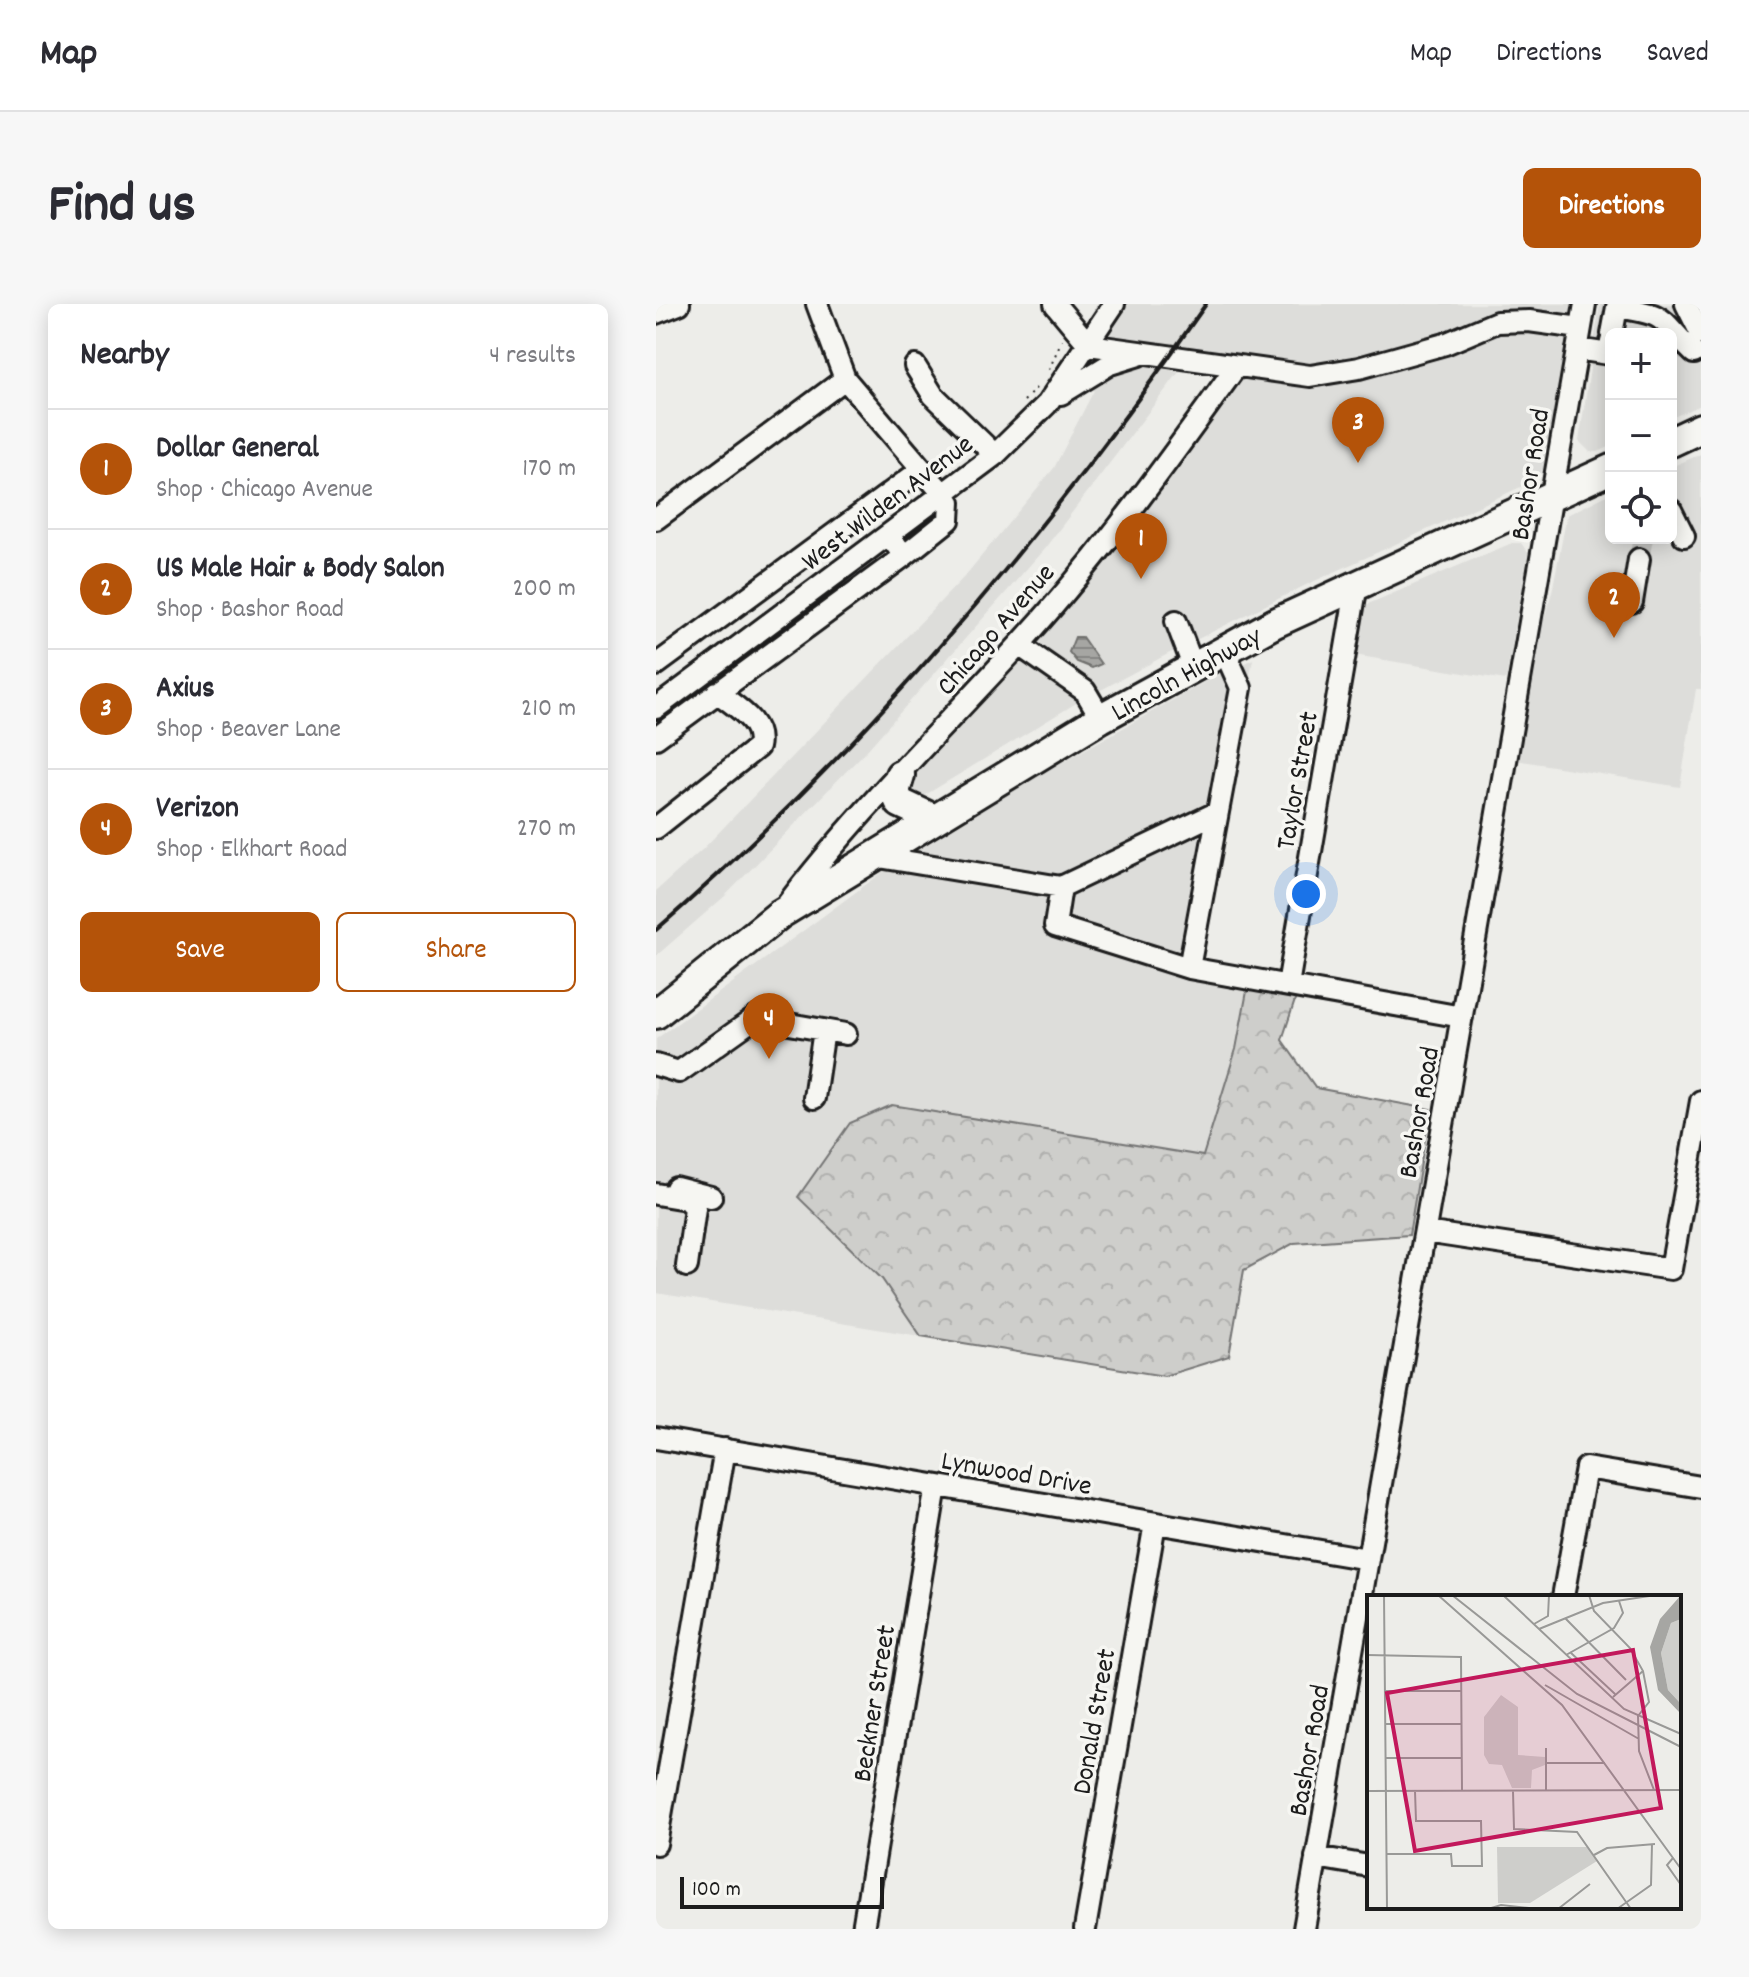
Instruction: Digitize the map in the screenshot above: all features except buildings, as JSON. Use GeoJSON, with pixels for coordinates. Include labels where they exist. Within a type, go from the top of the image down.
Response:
{"type":"FeatureCollection","features":[{"type":"Feature","properties":{"kind":"highway"},"geometry":{"type":"LineString","coordinates":[[1677,439],[1701,428]]}},
{"type":"Feature","properties":{"kind":"highway","name":"Lincoln Highway"},"geometry":{"type":"LineString","coordinates":[[656,1014],[780,914],[932,818],[1101,718],[1193,666],[1357,584],[1605,472]]}},
{"type":"Feature","properties":{"kind":"highway"},"geometry":{"type":"LineString","coordinates":[[900,775],[895,792],[900,803],[932,818]]}},
{"type":"Feature","properties":{"kind":"street"},"geometry":{"type":"LineString","coordinates":[[656,313],[679,304]]}},
{"type":"Feature","properties":{"kind":"street"},"geometry":{"type":"LineString","coordinates":[[656,738],[949,520],[952,511],[945,495],[845,379],[817,304]]}},
{"type":"Feature","properties":{"kind":"street"},"geometry":{"type":"LineString","coordinates":[[1055,304],[1089,345],[1236,367],[1328,375],[1445,344],[1497,322],[1529,321],[1580,328]]}},
{"type":"Feature","properties":{"kind":"street","name":"West Wilden Avenue"},"geometry":{"type":"LineString","coordinates":[[663,703],[995,455],[1047,404],[1114,304]]}},
{"type":"Feature","properties":{"kind":"street","name":"Bashor Road"},"geometry":{"type":"LineString","coordinates":[[1304,1929],[1585,304]]}},
{"type":"Feature","properties":{"kind":"street"},"geometry":{"type":"LineString","coordinates":[[1686,304],[1698,344]]}},
{"type":"Feature","properties":{"kind":"street"},"geometry":{"type":"LineString","coordinates":[[1614,328],[1617,307],[1652,312],[1677,328]]}},
{"type":"Feature","properties":{"kind":"street"},"geometry":{"type":"LineString","coordinates":[[1677,328],[1698,344]]}},
{"type":"Feature","properties":{"kind":"street"},"geometry":{"type":"LineString","coordinates":[[1577,349],[1605,347]]}},
{"type":"Feature","properties":{"kind":"street"},"geometry":{"type":"LineString","coordinates":[[1047,404],[1110,364],[1145,354]]}},
{"type":"Feature","properties":{"kind":"street"},"geometry":{"type":"LineString","coordinates":[[915,366],[933,395],[995,455]]}},
{"type":"Feature","properties":{"kind":"street","name":"Chicago Avenue"},"geometry":{"type":"LineString","coordinates":[[780,914],[829,849],[1019,645],[1166,466],[1236,367]]}},
{"type":"Feature","properties":{"kind":"street"},"geometry":{"type":"LineString","coordinates":[[656,519],[845,379]]}},
{"type":"Feature","properties":{"kind":"street"},"geometry":{"type":"LineString","coordinates":[[656,665],[921,470]]}},
{"type":"Feature","properties":{"kind":"street"},"geometry":{"type":"LineString","coordinates":[[1677,522],[1684,536]]}},
{"type":"Feature","properties":{"kind":"street"},"geometry":{"type":"LineString","coordinates":[[889,535],[904,556]]}},
{"type":"Feature","properties":{"kind":"street"},"geometry":{"type":"LineString","coordinates":[[1632,602],[1639,559]]}},
{"type":"Feature","properties":{"kind":"street","name":"Taylor Street"},"geometry":{"type":"LineString","coordinates":[[1288,985],[1357,584]]}},
{"type":"Feature","properties":{"kind":"street"},"geometry":{"type":"LineString","coordinates":[[1176,621],[1193,666]]}},
{"type":"Feature","properties":{"kind":"street"},"geometry":{"type":"LineString","coordinates":[[1019,645],[1085,691],[1101,718]]}},
{"type":"Feature","properties":{"kind":"street"},"geometry":{"type":"LineString","coordinates":[[1189,968],[1241,688],[1224,650]]}},
{"type":"Feature","properties":{"kind":"street"},"geometry":{"type":"LineString","coordinates":[[656,828],[758,747],[761,736],[757,724],[717,692]]}},
{"type":"Feature","properties":{"kind":"street"},"geometry":{"type":"LineString","coordinates":[[663,703],[684,717]]}},
{"type":"Feature","properties":{"kind":"street"},"geometry":{"type":"LineString","coordinates":[[873,856],[1061,887],[1218,812]]}},
{"type":"Feature","properties":{"kind":"street"},"geometry":{"type":"LineString","coordinates":[[1061,887],[1055,926],[1189,968],[1462,1017]]}},
{"type":"Feature","properties":{"kind":"street"},"geometry":{"type":"LineString","coordinates":[[656,1065],[679,1072],[755,1018],[846,1034]]}},
{"type":"Feature","properties":{"kind":"street"},"geometry":{"type":"LineString","coordinates":[[814,1098],[824,1030]]}},
{"type":"Feature","properties":{"kind":"street"},"geometry":{"type":"LineString","coordinates":[[1425,1232],[1671,1269],[1701,1101]]}},
{"type":"Feature","properties":{"kind":"street"},"geometry":{"type":"LineString","coordinates":[[656,1184],[711,1197]]}},
{"type":"Feature","properties":{"kind":"street"},"geometry":{"type":"LineString","coordinates":[[656,1194],[686,1199],[695,1208],[687,1266]]}},
{"type":"Feature","properties":{"kind":"street","name":"Lynwood Drive"},"geometry":{"type":"LineString","coordinates":[[656,1438],[1368,1559]]}},
{"type":"Feature","properties":{"kind":"street"},"geometry":{"type":"LineString","coordinates":[[656,1844],[725,1449]]}},
{"type":"Feature","properties":{"kind":"street"},"geometry":{"type":"LineString","coordinates":[[1563,1595],[1586,1468],[1701,1487]]}},
{"type":"Feature","properties":{"kind":"street","name":"Beckner Street"},"geometry":{"type":"LineString","coordinates":[[863,1929],[936,1486]]}},
{"type":"Feature","properties":{"kind":"street","name":"Donald Street"},"geometry":{"type":"LineString","coordinates":[[1085,1929],[1155,1523]]}},
{"type":"Feature","properties":{"kind":"street"},"geometry":{"type":"LineString","coordinates":[[1316,1857],[1367,1866]]}},
{"type":"Feature","properties":{"kind":"shaded area"},"geometry":{"type":"Polygon","coordinates":[[[1119,304],[1573,304],[1545,466],[1536,480],[1306,585],[1166,655],[1073,705],[917,800],[903,786],[906,782],[1035,640],[1250,361],[1093,343],[1119,304]]]}},
{"type":"Feature","properties":{"kind":"shaded area"},"geometry":{"type":"Polygon","coordinates":[[[1600,304],[1701,304],[1701,405],[1677,415],[1677,328],[1605,328],[1605,449],[1590,452],[1579,441],[1600,304]]]}},
{"type":"Feature","properties":{"kind":"shaded area"},"geometry":{"type":"Polygon","coordinates":[[[1145,364],[1179,372],[1045,548],[867,750],[725,896],[656,956],[656,891],[703,849],[965,576],[1054,468],[1102,375],[1145,364]]]}},
{"type":"Feature","properties":{"kind":"shaded area"},"geometry":{"type":"Polygon","coordinates":[[[1701,454],[1701,689],[1696,689],[1680,787],[1516,760],[1534,653],[1552,592],[1567,515],[1605,496],[1605,544],[1677,544],[1677,464],[1701,454]]]}},
{"type":"Feature","properties":{"kind":"shaded area"},"geometry":{"type":"Polygon","coordinates":[[[1512,543],[1521,543],[1528,553],[1506,680],[1354,655],[1362,610],[1368,604],[1512,543]]]}},
{"type":"Feature","properties":{"kind":"shaded area"},"geometry":{"type":"Polygon","coordinates":[[[1075,637],[1082,637],[1101,664],[1092,668],[1077,662],[1069,652],[1075,637]]]}},
{"type":"Feature","properties":{"kind":"shaded area"},"geometry":{"type":"Polygon","coordinates":[[[1253,659],[1197,960],[1248,986],[1164,1376],[656,1293],[656,1039],[883,872],[1043,773],[1208,680],[1253,659]]]}},
{"type":"Feature","properties":{"kind":"green space"},"geometry":{"type":"Polygon","coordinates":[[[1248,986],[1297,994],[1282,1040],[1316,1088],[1430,1109],[1409,1235],[1294,1243],[1244,1270],[1229,1356],[1164,1376],[921,1336],[882,1279],[798,1197],[850,1123],[892,1105],[1203,1156],[1236,1049],[1248,986]]]}},
{"type":"Feature","properties":{"kind":"tunnel"},"geometry":{"type":"LineString","coordinates":[[1639,559],[1642,544]]}},
{"type":"Feature","properties":{"kind":"railway"},"geometry":{"type":"LineString","coordinates":[[656,930],[808,787],[950,634],[1083,472],[1206,304]]}},
{"type":"Feature","properties":{"kind":"place","name":"Axius"},"geometry":{"type":"Point","coordinates":[1358,463]}},
{"type":"Feature","properties":{"kind":"place","name":"Dollar General"},"geometry":{"type":"Point","coordinates":[1141,579]}},
{"type":"Feature","properties":{"kind":"place","name":"US Male Hair & Body Salon"},"geometry":{"type":"Point","coordinates":[1614,638]}},
{"type":"Feature","properties":{"kind":"place","name":"Verizon"},"geometry":{"type":"Point","coordinates":[769,1059]}}]}
